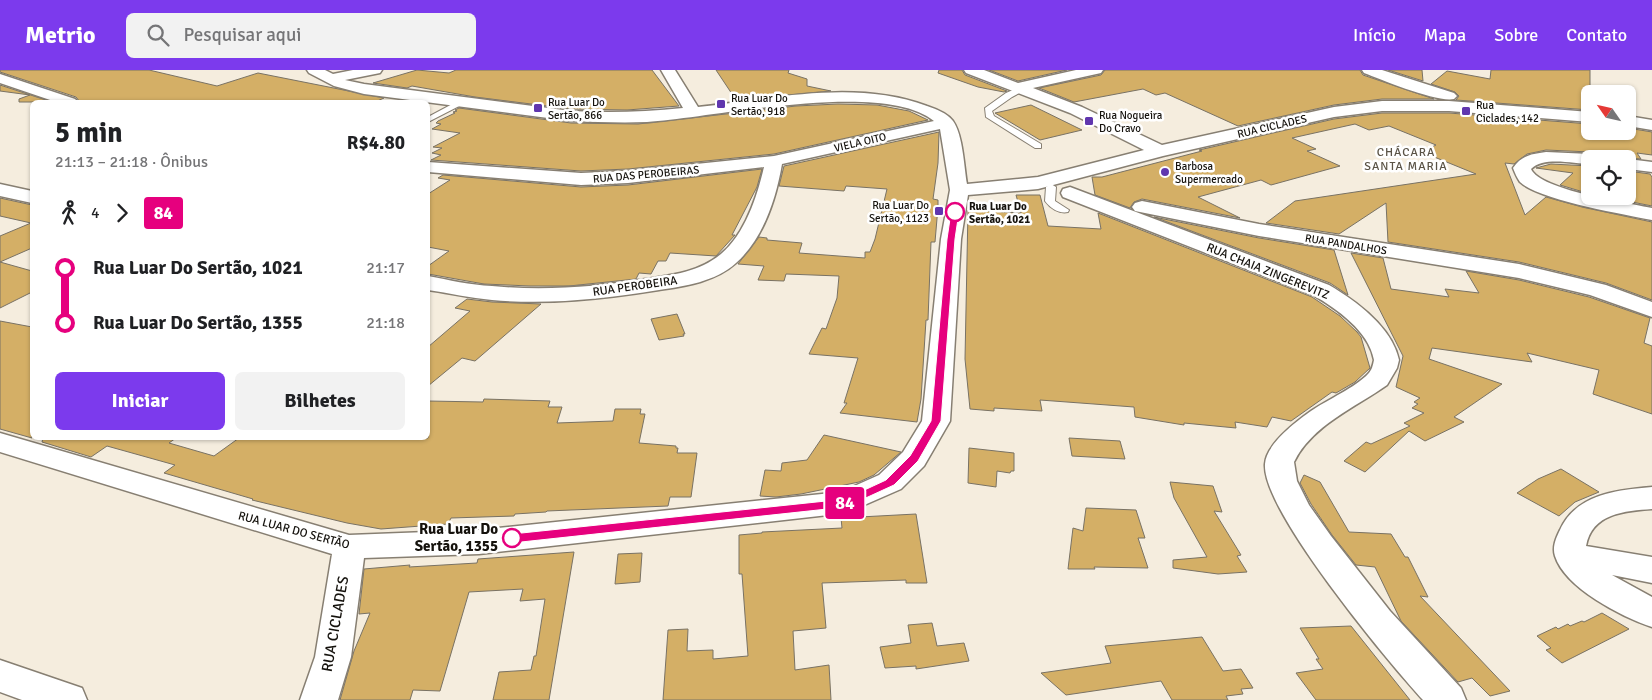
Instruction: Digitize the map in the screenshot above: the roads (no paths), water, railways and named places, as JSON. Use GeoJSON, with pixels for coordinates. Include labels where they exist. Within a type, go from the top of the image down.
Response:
{"type":"FeatureCollection","features":[{"type":"Feature","properties":{"kind":"street"},"geometry":{"type":"LineString","coordinates":[[314,70],[332,79],[364,89],[572,116],[604,118],[648,116],[837,96],[872,97],[911,105],[935,114],[946,123]]}},
{"type":"Feature","properties":{"kind":"street"},"geometry":{"type":"LineString","coordinates":[[332,79],[375,70]]}},
{"type":"Feature","properties":{"kind":"street"},"geometry":{"type":"LineString","coordinates":[[668,70],[693,112]]}},
{"type":"Feature","properties":{"kind":"street"},"geometry":{"type":"LineString","coordinates":[[971,70],[1076,110],[1160,152]]}},
{"type":"Feature","properties":{"kind":"street"},"geometry":{"type":"LineString","coordinates":[[1021,88],[1096,70]]}},
{"type":"Feature","properties":{"kind":"street"},"geometry":{"type":"LineString","coordinates":[[1369,70],[1398,82],[1487,109]]}},
{"type":"Feature","properties":{"kind":"street"},"geometry":{"type":"LineString","coordinates":[[0,78],[64,100]]}},
{"type":"Feature","properties":{"kind":"street","name":"RUA CICLADES"},"geometry":{"type":"LineString","coordinates":[[958,190],[1056,193],[1160,152],[1344,111],[1382,106],[1487,109],[1581,116]]}},
{"type":"Feature","properties":{"kind":"street","name":"VIELA OITO"},"geometry":{"type":"LineString","coordinates":[[774,161],[946,123]]}},
{"type":"Feature","properties":{"kind":"street","name":"RUA LUAR DO SERTÃO"},"geometry":{"type":"LineString","coordinates":[[0,442],[349,547],[479,542],[846,502],[890,482],[914,459],[936,421],[951,239],[958,190],[951,138],[946,123]]}},
{"type":"Feature","properties":{"kind":"street"},"geometry":{"type":"LineString","coordinates":[[1636,123],[1652,125]]}},
{"type":"Feature","properties":{"kind":"street"},"geometry":{"type":"LineString","coordinates":[[1581,159],[1546,157],[1530,160],[1522,168],[1528,178],[1546,188],[1581,199]]}},
{"type":"Feature","properties":{"kind":"street","name":"RUA DAS PEROBEIRAS"},"geometry":{"type":"LineString","coordinates":[[430,167],[581,178],[628,177],[774,161]]}},
{"type":"Feature","properties":{"kind":"street","name":"RUA PEROBEIRA"},"geometry":{"type":"LineString","coordinates":[[430,282],[482,292],[546,295],[598,292],[671,282],[696,276],[719,267],[738,250],[759,211],[770,181],[774,161]]}},
{"type":"Feature","properties":{"kind":"street"},"geometry":{"type":"LineString","coordinates":[[1636,165],[1652,167]]}},
{"type":"Feature","properties":{"kind":"street"},"geometry":{"type":"LineString","coordinates":[[0,190],[30,197]]}},
{"type":"Feature","properties":{"kind":"street","name":"RUA PANDALHOS"},"geometry":{"type":"LineString","coordinates":[[1056,193],[1260,230],[1518,271],[1591,288],[1652,310]]}},
{"type":"Feature","properties":{"kind":"street","name":"RUA CHAIA ZINGEREVITZ"},"geometry":{"type":"LineString","coordinates":[[1056,193],[1320,290],[1344,304],[1377,339],[1386,358],[1386,365],[1378,379],[1295,437],[1282,454],[1277,472],[1281,483],[1303,520],[1366,610],[1447,700]]}},
{"type":"Feature","properties":{"kind":"street"},"geometry":{"type":"LineString","coordinates":[[1610,205],[1652,214]]}},
{"type":"Feature","properties":{"kind":"street"},"geometry":{"type":"LineString","coordinates":[[1652,498],[1616,502],[1594,510],[1581,522],[1573,534],[1570,545],[1571,555],[1575,563],[1591,577],[1652,613]]}},
{"type":"Feature","properties":{"kind":"street","name":"RUA CICLADES"},"geometry":{"type":"LineString","coordinates":[[319,700],[333,656],[349,547]]}},
{"type":"Feature","properties":{"kind":"street"},"geometry":{"type":"LineString","coordinates":[[1571,555],[1652,570]]}},
{"type":"Feature","properties":{"kind":"street"},"geometry":{"type":"LineString","coordinates":[[0,676],[68,700]]}},
{"type":"Feature","properties":{"kind":"lane"},"geometry":{"type":"LineString","coordinates":[[1021,88],[1009,94],[988,110],[988,113],[990,117],[1038,146]]}},
{"type":"Feature","properties":{"kind":"lane"},"geometry":{"type":"LineString","coordinates":[[430,119],[462,103]]}},
{"type":"Feature","properties":{"kind":"place","name":"Rua Luar Do Sertão, 918"},"geometry":{"type":"Point","coordinates":[721,104]}},
{"type":"Feature","properties":{"kind":"place","name":"Rua Luar Do Sertão, 866"},"geometry":{"type":"Point","coordinates":[538,108]}},
{"type":"Feature","properties":{"kind":"place","name":"Rua Ciclades, 142"},"geometry":{"type":"Point","coordinates":[1466,111]}},
{"type":"Feature","properties":{"kind":"place","name":"Rua Nogueira Do Cravo"},"geometry":{"type":"Point","coordinates":[1089,121]}},
{"type":"Feature","properties":{"kind":"place","name":"Barbosa Supermercado"},"geometry":{"type":"Point","coordinates":[1165,172]}},
{"type":"Feature","properties":{"kind":"place","name":"Rua Luar Do Sertão, 1123"},"geometry":{"type":"Point","coordinates":[939,211]}},
{"type":"Feature","properties":{"kind":"place","name":"Rua Luar Do Sertão, 1021"},"geometry":{"type":"Point","coordinates":[955,212]}},
{"type":"Feature","properties":{"kind":"place","name":"Rua Luar Do Sertão, 1355"},"geometry":{"type":"Point","coordinates":[512,538]}},
{"type":"Feature","properties":{"kind":"district","name":"CHÁCARA SANTA MARIA"},"geometry":{"type":"Point","coordinates":[1406,159]}}]}
